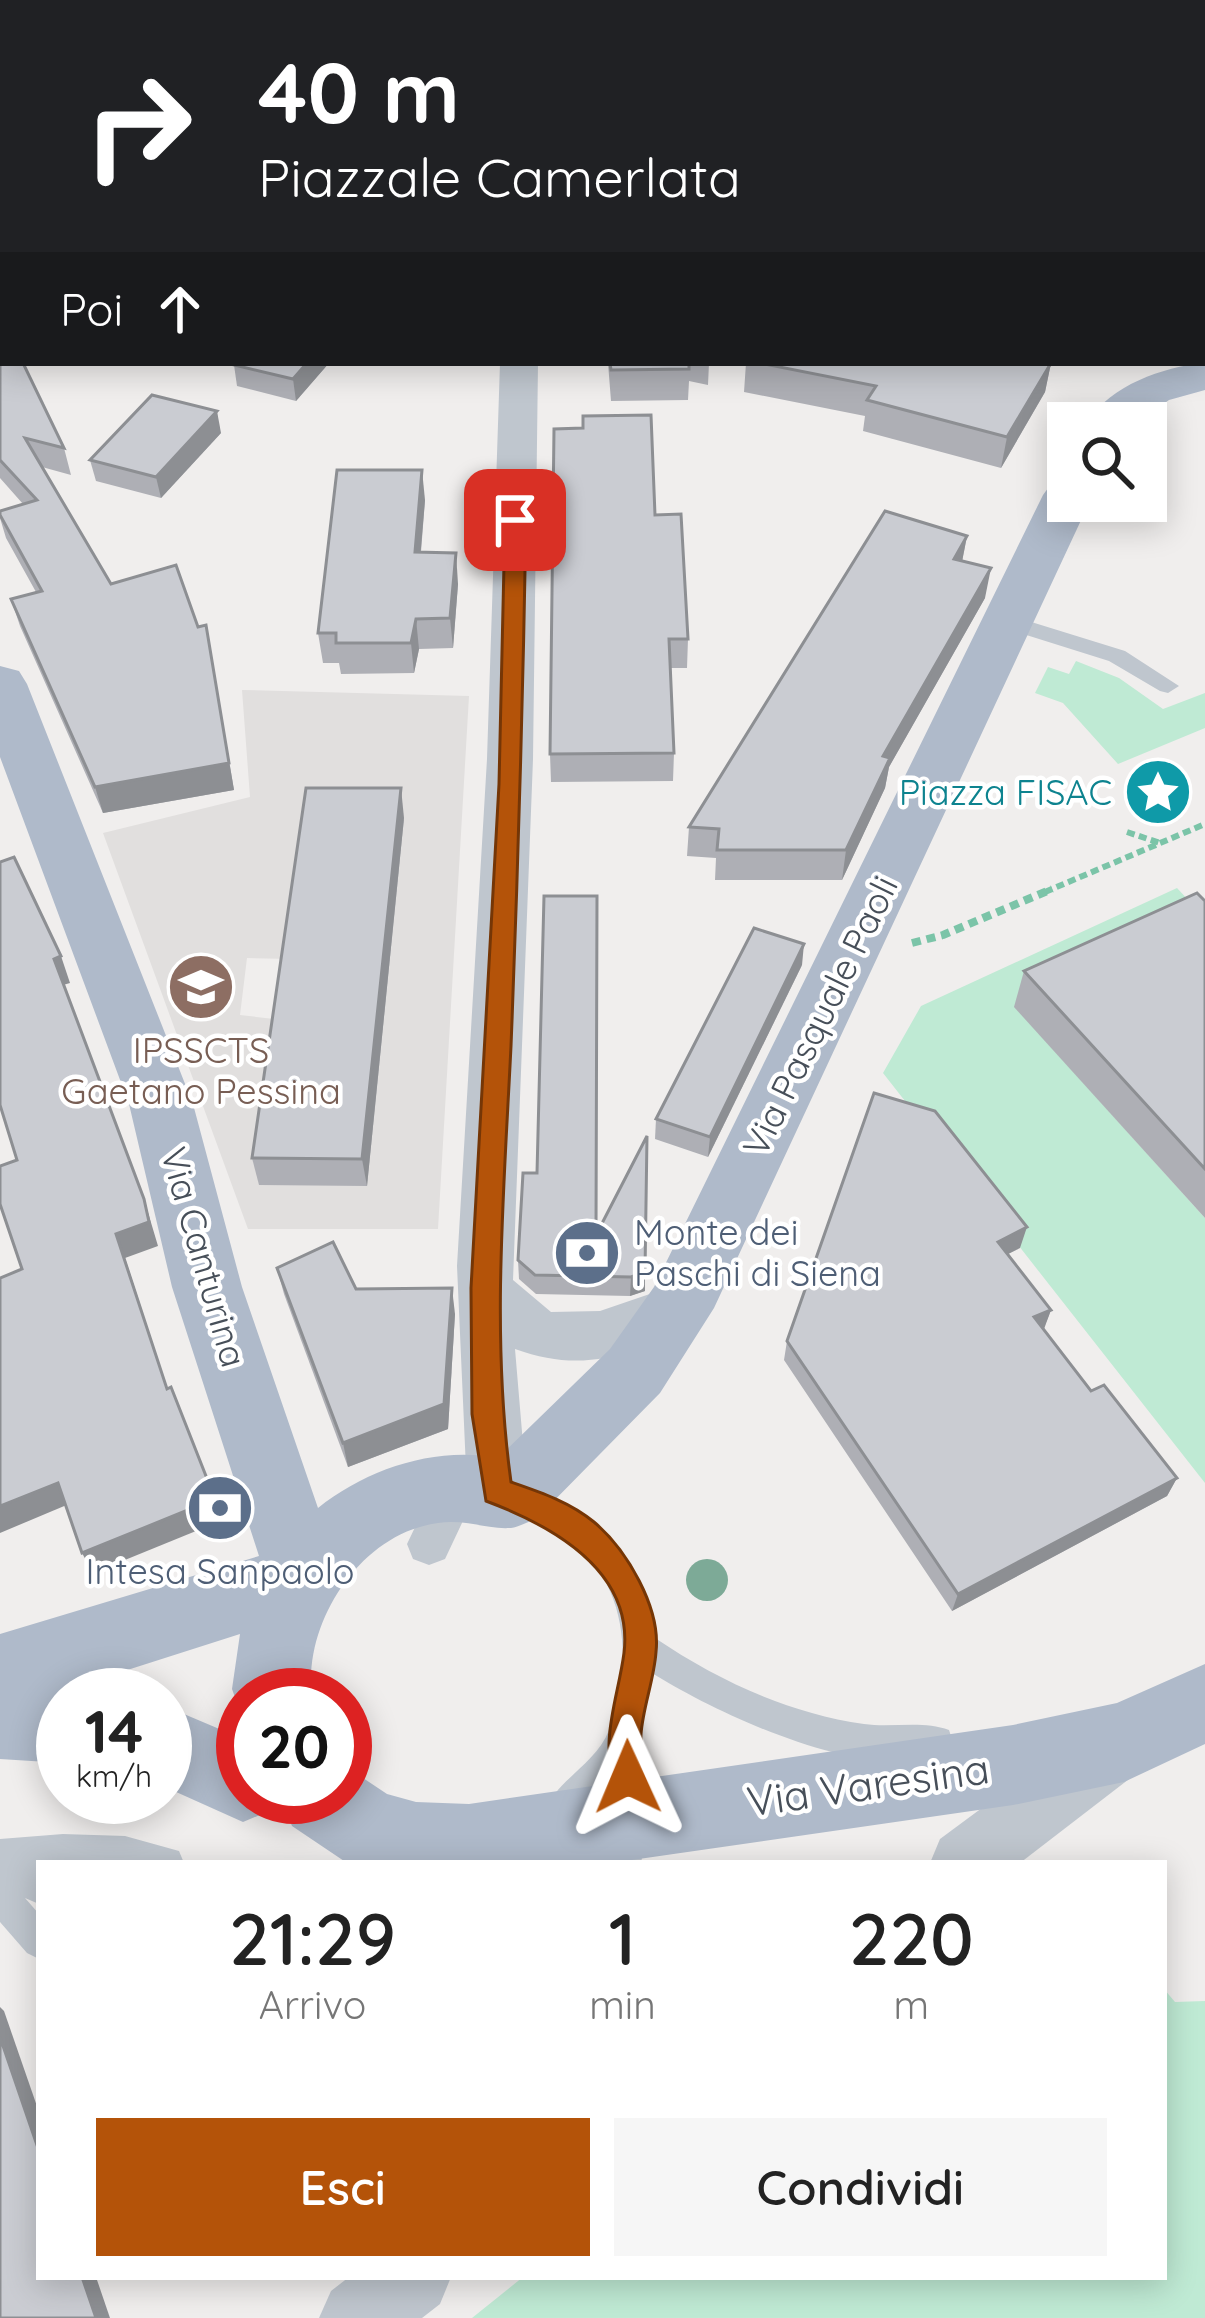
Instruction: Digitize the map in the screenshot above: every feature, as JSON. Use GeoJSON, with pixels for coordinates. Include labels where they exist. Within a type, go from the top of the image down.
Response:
{"type":"FeatureCollection","features":[{"type":"Feature","properties":{"kind":"main road"},"geometry":{"type":"LineString","coordinates":[[1110,402],[1128,366]]}},
{"type":"Feature","properties":{"kind":"main road"},"geometry":{"type":"LineString","coordinates":[[1133,402],[1172,380],[1205,376]]}},
{"type":"Feature","properties":{"kind":"main road","name":"Via Pasquale Paoli"},"geometry":{"type":"LineString","coordinates":[[300,1580],[332,1542],[451,1507],[635,1371],[679,1308],[1055,522]]}},
{"type":"Feature","properties":{"kind":"main road","name":"Via Canturina"},"geometry":{"type":"LineString","coordinates":[[0,684],[161,1104],[207,1287],[277,1495],[300,1580]]}},
{"type":"Feature","properties":{"kind":"main road"},"geometry":{"type":"LineString","coordinates":[[277,1495],[306,1512],[451,1507]]}},
{"type":"Feature","properties":{"kind":"main road"},"geometry":{"type":"LineString","coordinates":[[0,1672],[300,1580]]}},
{"type":"Feature","properties":{"kind":"main road"},"geometry":{"type":"LineString","coordinates":[[274,1668],[278,1626],[300,1580]]}},
{"type":"Feature","properties":{"kind":"main road","name":"Via Varesina"},"geometry":{"type":"LineString","coordinates":[[370,1824],[416,1844],[469,1846],[521,1838],[628,1840],[1124,1742],[1205,1703]]}},
{"type":"Feature","properties":{"kind":"main road"},"geometry":{"type":"LineString","coordinates":[[0,1720],[36,1722]]}},
{"type":"Feature","properties":{"kind":"street"},"geometry":{"type":"LineString","coordinates":[[451,1507],[487,1414],[479,1285],[510,784],[519,366]]}},
{"type":"Feature","properties":{"kind":"street"},"geometry":{"type":"LineString","coordinates":[[479,1285],[512,1321],[556,1339],[613,1335],[679,1308]]}},
{"type":"Feature","properties":{"kind":"street"},"geometry":{"type":"LineString","coordinates":[[968,1860],[1124,1742]]}},
{"type":"Feature","properties":{"kind":"street"},"geometry":{"type":"LineString","coordinates":[[358,2318],[409,2280]]}},
{"type":"Feature","properties":{"kind":"lane"},"geometry":{"type":"LineString","coordinates":[[1009,622],[1117,656],[1168,686]]}},
{"type":"Feature","properties":{"kind":"lane"},"geometry":{"type":"LineString","coordinates":[[451,1507],[542,1507],[584,1532],[615,1569],[633,1606],[641,1647],[624,1736],[628,1840]]}},
{"type":"Feature","properties":{"kind":"lane","name":"Via Varesina"},"geometry":{"type":"LineString","coordinates":[[641,1647],[691,1683],[737,1703],[861,1740],[1012,1744],[1118,1720],[1205,1679]]}},
{"type":"Feature","properties":{"kind":"lane"},"geometry":{"type":"LineString","coordinates":[[521,1838],[599,1776],[624,1736]]}},
{"type":"Feature","properties":{"kind":"lane"},"geometry":{"type":"LineString","coordinates":[[0,1856],[83,1848],[134,1852],[158,1860]]}},
{"type":"Feature","properties":{"kind":"lane"},"geometry":{"type":"LineString","coordinates":[[0,1871],[36,1885]]}},
{"type":"Feature","properties":{"kind":"lane"},"geometry":{"type":"LineString","coordinates":[[0,1896],[36,1938]]}},
{"type":"Feature","properties":{"kind":"path"},"geometry":{"type":"LineString","coordinates":[[846,961],[943,935],[1205,824]]}},
{"type":"Feature","properties":{"kind":"path"},"geometry":{"type":"LineString","coordinates":[[1127,832],[1161,843]]}},
{"type":"Feature","properties":{"kind":"shaded area","name":"IPSSCTS Gaetano Pessina"},"geometry":{"type":"Polygon","coordinates":[[[242,690],[469,696],[438,1229],[248,1229],[103,833],[250,797],[242,690]],[[247,958],[240,1015],[283,1020],[291,959],[247,958]]]}},
{"type":"Feature","properties":{"kind":"green space"},"geometry":{"type":"Polygon","coordinates":[[[1076,661],[1119,678],[1163,709],[1205,693],[1205,728],[1118,764],[1063,703],[1035,693],[1048,667],[1069,674],[1076,661]]]}},
{"type":"Feature","properties":{"kind":"green space"},"geometry":{"type":"Polygon","coordinates":[[[1177,888],[1205,918],[1015,1007],[1205,1218],[1205,1483],[883,1073],[921,1006],[1177,888]]]}},
{"type":"Feature","properties":{"kind":"green space"},"geometry":{"type":"Polygon","coordinates":[[[1167,1993],[1175,2002],[1205,2001],[1205,2318],[472,2318],[519,2280],[1167,2280],[1167,1993]]]}},
{"type":"Feature","properties":{"kind":"building"},"geometry":{"type":"Polygon","coordinates":[[[0,366],[24,366],[64,448],[25,438],[111,584],[176,565],[198,627],[206,625],[229,763],[95,787],[11,599],[42,591],[0,511],[37,500],[0,460],[0,366]]]}},
{"type":"Feature","properties":{"kind":"building"},"geometry":{"type":"Polygon","coordinates":[[[238,366],[304,366],[293,379],[238,366]]]}},
{"type":"Feature","properties":{"kind":"building"},"geometry":{"type":"Polygon","coordinates":[[[610,366],[689,366],[689,369],[611,370],[610,366]]]}},
{"type":"Feature","properties":{"kind":"building"},"geometry":{"type":"Polygon","coordinates":[[[774,366],[1049,366],[1007,437],[867,400],[876,386],[774,366]]]}},
{"type":"Feature","properties":{"kind":"building"},"geometry":{"type":"Polygon","coordinates":[[[152,395],[217,411],[156,477],[90,460],[152,395]]]}},
{"type":"Feature","properties":{"kind":"building"},"geometry":{"type":"Polygon","coordinates":[[[651,415],[655,515],[681,514],[688,639],[669,639],[674,753],[550,754],[554,429],[583,428],[583,416],[651,415]]]}},
{"type":"Feature","properties":{"kind":"building"},"geometry":{"type":"Polygon","coordinates":[[[337,470],[422,470],[415,552],[456,553],[450,618],[416,619],[411,643],[336,643],[336,633],[318,633],[337,470]]]}},
{"type":"Feature","properties":{"kind":"building"},"geometry":{"type":"Polygon","coordinates":[[[885,511],[967,536],[954,559],[991,568],[883,756],[890,758],[846,850],[717,850],[719,829],[689,827],[885,511]]]}},
{"type":"Feature","properties":{"kind":"building"},"geometry":{"type":"Polygon","coordinates":[[[306,788],[401,788],[362,1159],[252,1158],[306,788]]]}},
{"type":"Feature","properties":{"kind":"building"},"geometry":{"type":"Polygon","coordinates":[[[14,857],[61,956],[54,959],[144,1199],[149,1222],[116,1234],[167,1389],[171,1387],[215,1499],[82,1553],[58,1483],[0,1506],[0,1278],[22,1269],[0,1204],[0,1166],[17,1160],[0,1105],[0,862],[14,857]]]}},
{"type":"Feature","properties":{"kind":"building"},"geometry":{"type":"Polygon","coordinates":[[[1197,893],[1205,901],[1205,1169],[1024,971],[1197,893]]]}},
{"type":"Feature","properties":{"kind":"building"},"geometry":{"type":"Polygon","coordinates":[[[544,896],[597,896],[596,1235],[647,1136],[645,1272],[631,1277],[535,1275],[518,1260],[523,1173],[537,1173],[544,896]]]}},
{"type":"Feature","properties":{"kind":"building"},"geometry":{"type":"Polygon","coordinates":[[[754,928],[804,944],[710,1137],[656,1119],[754,928]]]}},
{"type":"Feature","properties":{"kind":"building"},"geometry":{"type":"Polygon","coordinates":[[[874,1093],[935,1111],[1027,1227],[998,1242],[1051,1310],[1034,1317],[1091,1391],[1104,1385],[1177,1478],[958,1594],[787,1341],[874,1093]]]}},
{"type":"Feature","properties":{"kind":"building"},"geometry":{"type":"Polygon","coordinates":[[[333,1242],[356,1289],[452,1288],[444,1404],[343,1443],[277,1268],[333,1242]]]}},
{"type":"Feature","properties":{"kind":"building"},"geometry":{"type":"Polygon","coordinates":[[[0,2037],[36,2142],[36,2280],[83,2280],[96,2318],[0,2318],[0,2037]]]}},
{"type":"Feature","properties":{"kind":"place","name":"Piazza FISAC"},"geometry":{"type":"Point","coordinates":[1158,792]}},
{"type":"Feature","properties":{"kind":"place","name":"IPSSCTS Gaetano Pessina"},"geometry":{"type":"Point","coordinates":[201,987]}},
{"type":"Feature","properties":{"kind":"place","name":"Monte dei Paschi di Siena"},"geometry":{"type":"Point","coordinates":[587,1253]}},
{"type":"Feature","properties":{"kind":"place","name":"Intesa Sanpaolo"},"geometry":{"type":"Point","coordinates":[220,1508]}},
{"type":"Feature","properties":{"kind":"route"},"geometry":{"type":"LineString","coordinates":[[515,520],[510,784],[486,1288],[487,1414],[497,1491],[542,1507],[584,1532],[615,1569],[633,1606],[641,1647],[624,1736],[628,1777]]}}]}
